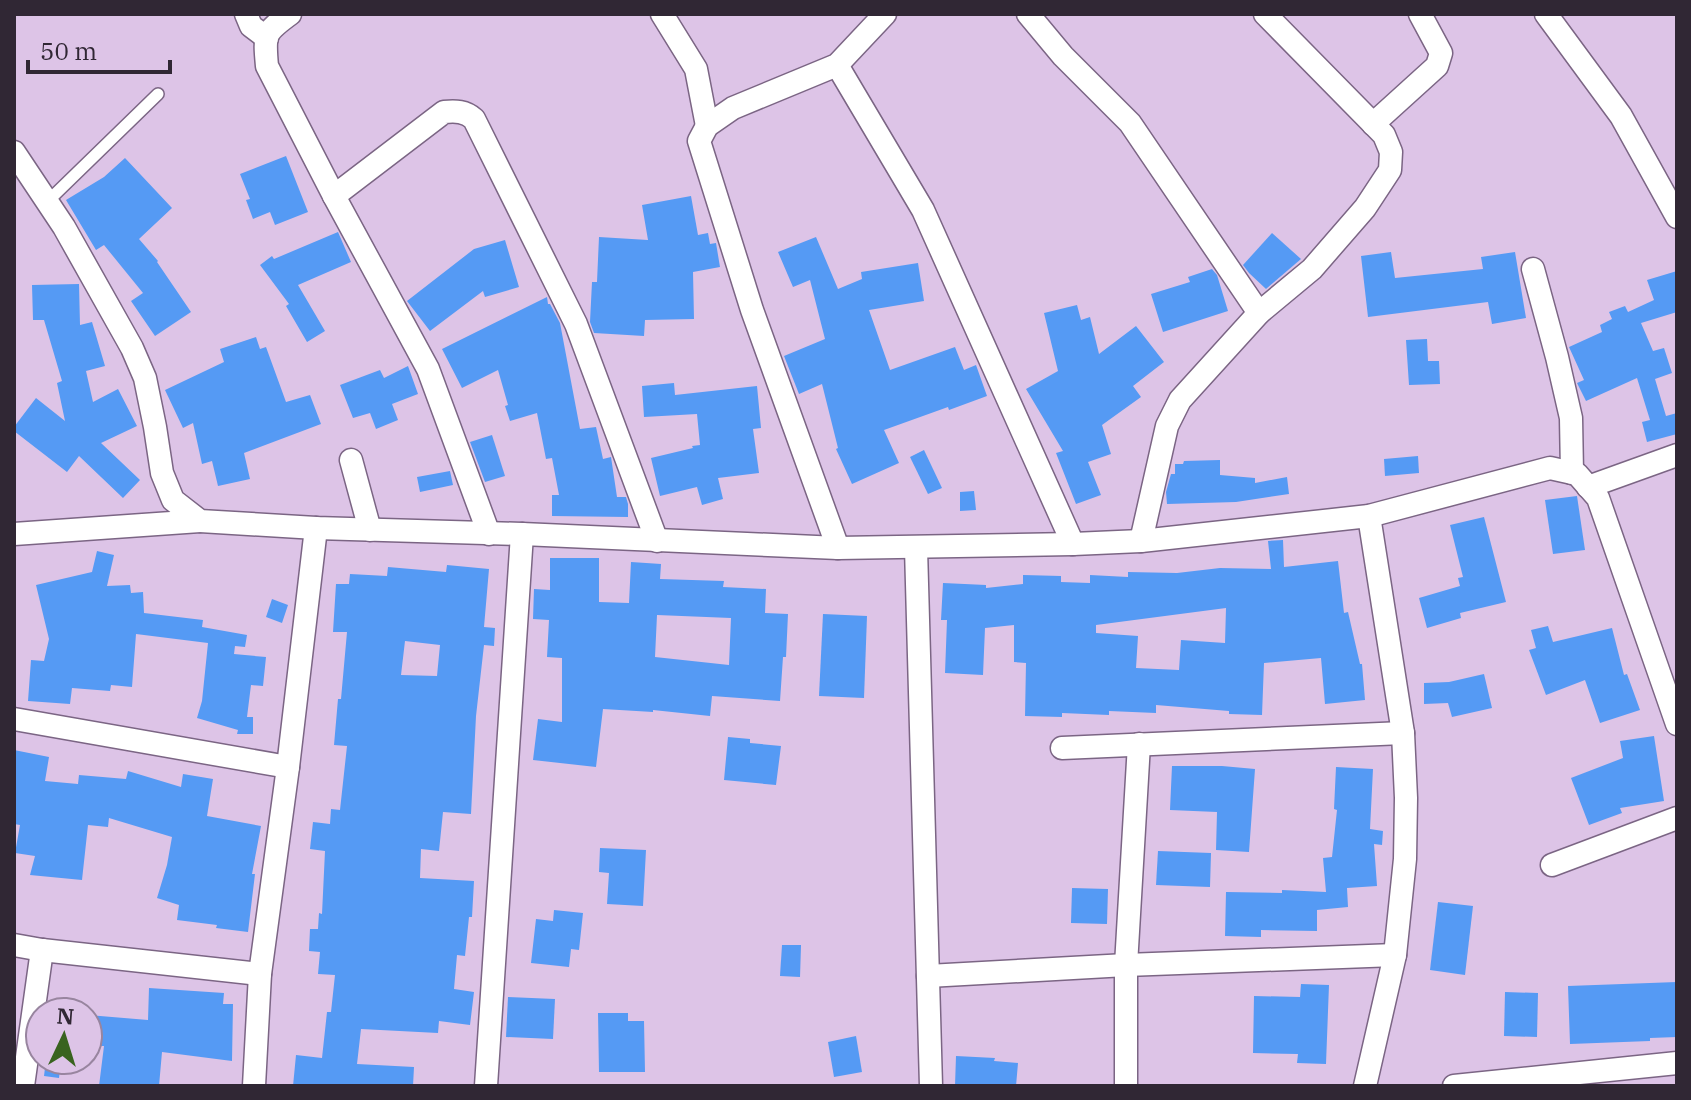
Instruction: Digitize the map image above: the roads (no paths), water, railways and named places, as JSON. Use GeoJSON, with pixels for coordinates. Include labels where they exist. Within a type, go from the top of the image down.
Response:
{"type":"FeatureCollection","features":[{"type":"Feature","properties":{"kind":"street"},"geometry":{"type":"LineString","coordinates":[[246,14],[251,26],[267,38]]}},
{"type":"Feature","properties":{"kind":"street"},"geometry":{"type":"LineString","coordinates":[[290,14],[269,30],[265,45],[267,66],[428,369],[489,534]]}},
{"type":"Feature","properties":{"kind":"street"},"geometry":{"type":"LineString","coordinates":[[662,14],[696,69],[707,126]]}},
{"type":"Feature","properties":{"kind":"street"},"geometry":{"type":"LineString","coordinates":[[838,548],[752,310],[699,141],[707,126],[733,108],[837,65],[885,14]]}},
{"type":"Feature","properties":{"kind":"street"},"geometry":{"type":"LineString","coordinates":[[1028,14],[1063,56],[1130,123],[1259,313]]}},
{"type":"Feature","properties":{"kind":"street"},"geometry":{"type":"LineString","coordinates":[[1141,541],[1167,426],[1180,400],[1259,313],[1312,269],[1365,208],[1390,170],[1391,152],[1384,135],[1265,14]]}},
{"type":"Feature","properties":{"kind":"street"},"geometry":{"type":"LineString","coordinates":[[1373,124],[1437,66],[1441,53],[1420,14]]}},
{"type":"Feature","properties":{"kind":"street"},"geometry":{"type":"LineString","coordinates":[[1546,14],[1621,116],[1677,217]]}},
{"type":"Feature","properties":{"kind":"street"},"geometry":{"type":"LineString","coordinates":[[837,65],[923,210],[1073,544]]}},
{"type":"Feature","properties":{"kind":"street"},"geometry":{"type":"LineString","coordinates":[[334,196],[444,112],[458,111],[474,119],[576,324],[657,541]]}},
{"type":"Feature","properties":{"kind":"street"},"geometry":{"type":"LineString","coordinates":[[15,158],[64,227],[132,348],[145,378],[162,473],[173,500],[200,521]]}},
{"type":"Feature","properties":{"kind":"street"},"geometry":{"type":"LineString","coordinates":[[1533,269],[1571,418],[1580,480]]}},
{"type":"Feature","properties":{"kind":"street"},"geometry":{"type":"LineString","coordinates":[[1580,480],[1677,455]]}},
{"type":"Feature","properties":{"kind":"street"},"geometry":{"type":"LineString","coordinates":[[351,460],[370,530]]}},
{"type":"Feature","properties":{"kind":"street"},"geometry":{"type":"LineString","coordinates":[[14,534],[200,521],[838,548],[1073,544],[1141,541],[1369,516],[1550,468],[1580,480],[1598,498],[1677,724]]}},
{"type":"Feature","properties":{"kind":"street"},"geometry":{"type":"LineString","coordinates":[[1365,1086],[1395,955],[1405,859],[1406,798],[1403,733],[1369,516]]}},
{"type":"Feature","properties":{"kind":"street"},"geometry":{"type":"LineString","coordinates":[[254,1086],[260,974],[316,528]]}},
{"type":"Feature","properties":{"kind":"street"},"geometry":{"type":"LineString","coordinates":[[486,1086],[522,534]]}},
{"type":"Feature","properties":{"kind":"street"},"geometry":{"type":"LineString","coordinates":[[916,548],[931,1086]]}},
{"type":"Feature","properties":{"kind":"street"},"geometry":{"type":"LineString","coordinates":[[14,719],[288,767]]}},
{"type":"Feature","properties":{"kind":"street"},"geometry":{"type":"LineString","coordinates":[[1062,748],[1403,733]]}},
{"type":"Feature","properties":{"kind":"street"},"geometry":{"type":"LineString","coordinates":[[1126,1086],[1126,965],[1139,744]]}},
{"type":"Feature","properties":{"kind":"street"},"geometry":{"type":"LineString","coordinates":[[1552,865],[1677,818]]}},
{"type":"Feature","properties":{"kind":"street"},"geometry":{"type":"LineString","coordinates":[[14,945],[260,974]]}},
{"type":"Feature","properties":{"kind":"street"},"geometry":{"type":"LineString","coordinates":[[23,1086],[42,950]]}},
{"type":"Feature","properties":{"kind":"street"},"geometry":{"type":"LineString","coordinates":[[928,976],[1395,955]]}},
{"type":"Feature","properties":{"kind":"street"},"geometry":{"type":"LineString","coordinates":[[1454,1086],[1579,1080],[1677,1063]]}},
{"type":"Feature","properties":{"kind":"lane"},"geometry":{"type":"LineString","coordinates":[[47,202],[158,94]]}}]}
